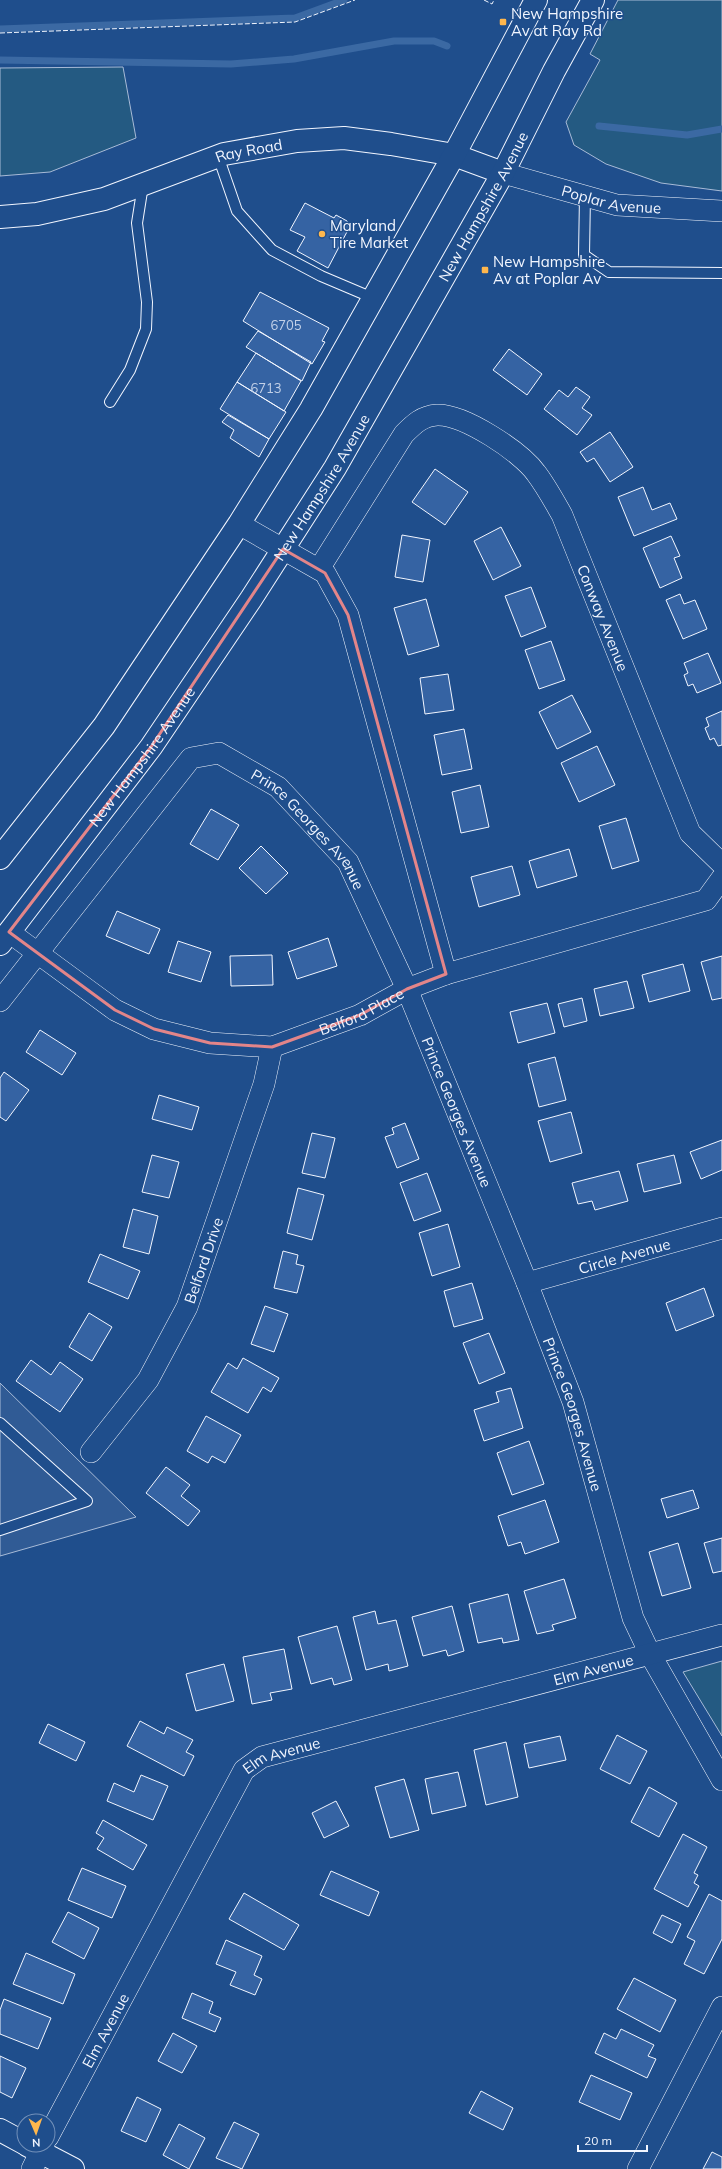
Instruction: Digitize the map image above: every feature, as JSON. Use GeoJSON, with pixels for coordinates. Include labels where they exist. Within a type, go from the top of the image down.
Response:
{"type":"FeatureCollection","features":[{"type":"Feature","properties":{"kind":"main road"},"geometry":{"type":"LineString","coordinates":[[0,858],[104,726],[239,524],[311,409],[454,155],[536,0]]}},
{"type":"Feature","properties":{"kind":"main road","name":"New Hampshire Avenue"},"geometry":{"type":"LineString","coordinates":[[3,933],[151,747],[283,550],[335,468],[503,173],[554,71],[593,0]]}},
{"type":"Feature","properties":{"kind":"main road","name":"Ray Road"},"geometry":{"type":"LineString","coordinates":[[0,217],[37,214],[71,208],[104,199],[218,156],[297,141],[344,138],[454,155],[503,173]]}},
{"type":"Feature","properties":{"kind":"main road"},"geometry":{"type":"LineString","coordinates":[[0,2130],[16,2138]]}},
{"type":"Feature","properties":{"kind":"main road"},"geometry":{"type":"LineString","coordinates":[[43,2153],[73,2169]]}},
{"type":"Feature","properties":{"kind":"street","name":"Poplar Avenue"},"geometry":{"type":"LineString","coordinates":[[503,173],[617,204],[722,211]]}},
{"type":"Feature","properties":{"kind":"street","name":"Conway Avenue"},"geometry":{"type":"LineString","coordinates":[[319,569],[404,434],[417,420],[438,415],[458,419],[500,441],[536,472],[562,515],[690,833],[722,864]]}},
{"type":"Feature","properties":{"kind":"street"},"geometry":{"type":"LineString","coordinates":[[239,524],[325,573],[348,615],[446,974]]}},
{"type":"Feature","properties":{"kind":"street","name":"Prince Georges Avenue"},"geometry":{"type":"LineString","coordinates":[[37,954],[191,758],[219,753],[278,787],[348,862],[407,989],[527,1283],[572,1402],[633,1618],[650,1654],[722,1780]]}},
{"type":"Feature","properties":{"kind":"street","name":"Belford Place"},"geometry":{"type":"LineString","coordinates":[[3,933],[37,954],[115,1010],[154,1029],[210,1043],[272,1047],[360,1014],[407,989],[446,974],[706,900],[722,878]]}},
{"type":"Feature","properties":{"kind":"street"},"geometry":{"type":"LineString","coordinates":[[0,1001],[37,954]]}},
{"type":"Feature","properties":{"kind":"street","name":"Belford Drive"},"geometry":{"type":"LineString","coordinates":[[91,1452],[148,1380],[187,1306],[264,1084],[272,1047]]}},
{"type":"Feature","properties":{"kind":"street","name":"Circle Avenue"},"geometry":{"type":"LineString","coordinates":[[527,1283],[722,1228]]}},
{"type":"Feature","properties":{"kind":"street","name":"Elm Avenue"},"geometry":{"type":"LineString","coordinates":[[56,2113],[244,1770],[262,1757],[722,1635]]}},
{"type":"Feature","properties":{"kind":"street"},"geometry":{"type":"LineString","coordinates":[[638,2169],[722,2008]]}},
{"type":"Feature","properties":{"kind":"lane"},"geometry":{"type":"LineString","coordinates":[[218,156],[237,211],[272,250],[321,276],[373,298]]}},
{"type":"Feature","properties":{"kind":"lane"},"geometry":{"type":"LineString","coordinates":[[110,402],[130,370],[146,329],[147,302],[137,223],[143,185]]}},
{"type":"Feature","properties":{"kind":"lane"},"geometry":{"type":"LineString","coordinates":[[585,195],[584,254],[609,272],[722,273]]}},
{"type":"Feature","properties":{"kind":"lane"},"geometry":{"type":"LineString","coordinates":[[0,1423],[87,1501],[0,1530]]}},
{"type":"Feature","properties":{"kind":"highlighted area"},"geometry":{"type":"Polygon","coordinates":[[[283,549],[325,573],[348,615],[446,974],[407,989],[360,1015],[272,1047],[210,1043],[154,1029],[115,1010],[9,932],[151,747],[283,549]]]}},
{"type":"Feature","properties":{"kind":"shaded area"},"geometry":{"type":"Polygon","coordinates":[[[618,0],[722,0],[722,191],[661,183],[606,164],[574,145],[566,122],[600,60],[590,54],[618,0]]]}},
{"type":"Feature","properties":{"kind":"shaded area"},"geometry":{"type":"Polygon","coordinates":[[[123,67],[136,138],[50,172],[0,176],[0,68],[123,67]]]}},
{"type":"Feature","properties":{"kind":"shaded area"},"geometry":{"type":"Polygon","coordinates":[[[0,1383],[136,1517],[0,1556],[0,1383]]]}},
{"type":"Feature","properties":{"kind":"shaded area"},"geometry":{"type":"Polygon","coordinates":[[[722,1661],[722,1736],[683,1672],[722,1661]]]}},
{"type":"Feature","properties":{"kind":"building","name":"Maryland Tire Market"},"geometry":{"type":"Polygon","coordinates":[[[305,203],[334,218],[336,215],[347,221],[349,228],[328,268],[297,251],[305,237],[290,230],[305,203]]]}},
{"type":"Feature","properties":{"kind":"building"},"geometry":{"type":"Polygon","coordinates":[[[260,292],[329,328],[322,341],[325,342],[312,364],[243,321],[260,292]]]}},
{"type":"Feature","properties":{"kind":"building"},"geometry":{"type":"Polygon","coordinates":[[[258,331],[311,362],[302,381],[246,347],[258,331]]]}},
{"type":"Feature","properties":{"kind":"building"},"geometry":{"type":"Polygon","coordinates":[[[509,349],[542,374],[527,395],[493,370],[509,349]]]}},
{"type":"Feature","properties":{"kind":"building"},"geometry":{"type":"Polygon","coordinates":[[[256,353],[301,381],[284,411],[237,382],[256,353]]]}},
{"type":"Feature","properties":{"kind":"building"},"geometry":{"type":"Polygon","coordinates":[[[237,382],[286,412],[269,439],[220,409],[237,382]]]}},
{"type":"Feature","properties":{"kind":"building"},"geometry":{"type":"Polygon","coordinates":[[[576,387],[590,397],[582,408],[592,415],[577,435],[544,409],[559,390],[568,397],[576,387]]]}},
{"type":"Feature","properties":{"kind":"building"},"geometry":{"type":"Polygon","coordinates":[[[228,415],[269,439],[259,457],[230,438],[234,430],[222,422],[228,415]]]}},
{"type":"Feature","properties":{"kind":"building"},"geometry":{"type":"Polygon","coordinates":[[[610,432],[633,467],[610,482],[594,458],[587,462],[580,452],[610,432]]]}},
{"type":"Feature","properties":{"kind":"building"},"geometry":{"type":"Polygon","coordinates":[[[435,469],[468,492],[445,525],[412,502],[435,469]]]}},
{"type":"Feature","properties":{"kind":"building"},"geometry":{"type":"Polygon","coordinates":[[[643,487],[652,510],[670,503],[677,519],[634,536],[618,497],[643,487]]]}},
{"type":"Feature","properties":{"kind":"building"},"geometry":{"type":"Polygon","coordinates":[[[501,527],[521,566],[493,580],[474,541],[501,527]]]}},
{"type":"Feature","properties":{"kind":"building"},"geometry":{"type":"Polygon","coordinates":[[[402,535],[430,540],[423,582],[395,577],[402,535]]]}},
{"type":"Feature","properties":{"kind":"building"},"geometry":{"type":"Polygon","coordinates":[[[671,536],[680,556],[674,558],[682,578],[660,588],[643,548],[671,536]]]}},
{"type":"Feature","properties":{"kind":"building"},"geometry":{"type":"Polygon","coordinates":[[[531,587],[546,627],[521,637],[505,596],[531,587]]]}},
{"type":"Feature","properties":{"kind":"building"},"geometry":{"type":"Polygon","coordinates":[[[680,594],[684,604],[695,600],[707,629],[683,639],[666,600],[680,594]]]}},
{"type":"Feature","properties":{"kind":"building"},"geometry":{"type":"Polygon","coordinates":[[[426,599],[439,646],[408,655],[394,608],[426,599]]]}},
{"type":"Feature","properties":{"kind":"building"},"geometry":{"type":"Polygon","coordinates":[[[551,641],[565,680],[539,689],[525,650],[551,641]]]}},
{"type":"Feature","properties":{"kind":"building"},"geometry":{"type":"Polygon","coordinates":[[[708,653],[721,683],[697,693],[693,684],[688,686],[684,675],[688,673],[684,663],[708,653]]]}},
{"type":"Feature","properties":{"kind":"building"},"geometry":{"type":"Polygon","coordinates":[[[448,674],[454,710],[425,714],[420,678],[448,674]]]}},
{"type":"Feature","properties":{"kind":"building"},"geometry":{"type":"Polygon","coordinates":[[[572,695],[591,732],[557,749],[539,712],[572,695]]]}},
{"type":"Feature","properties":{"kind":"building"},"geometry":{"type":"Polygon","coordinates":[[[722,711],[722,745],[718,746],[714,738],[710,740],[705,728],[709,726],[706,718],[722,711]]]}},
{"type":"Feature","properties":{"kind":"building"},"geometry":{"type":"Polygon","coordinates":[[[464,729],[472,769],[442,775],[434,735],[464,729]]]}},
{"type":"Feature","properties":{"kind":"building"},"geometry":{"type":"Polygon","coordinates":[[[597,746],[615,785],[579,802],[561,763],[597,746]]]}},
{"type":"Feature","properties":{"kind":"building"},"geometry":{"type":"Polygon","coordinates":[[[480,785],[489,827],[461,833],[452,792],[480,785]]]}},
{"type":"Feature","properties":{"kind":"building"},"geometry":{"type":"Polygon","coordinates":[[[211,809],[239,825],[218,860],[190,844],[211,809]]]}},
{"type":"Feature","properties":{"kind":"building"},"geometry":{"type":"Polygon","coordinates":[[[626,818],[639,861],[612,869],[599,826],[626,818]]]}},
{"type":"Feature","properties":{"kind":"building"},"geometry":{"type":"Polygon","coordinates":[[[261,846],[288,873],[266,894],[239,868],[261,846]]]}},
{"type":"Feature","properties":{"kind":"building"},"geometry":{"type":"Polygon","coordinates":[[[569,849],[577,876],[537,888],[529,861],[569,849]]]}},
{"type":"Feature","properties":{"kind":"building"},"geometry":{"type":"Polygon","coordinates":[[[512,866],[520,895],[479,907],[471,877],[512,866]]]}},
{"type":"Feature","properties":{"kind":"building"},"geometry":{"type":"Polygon","coordinates":[[[117,911],[160,929],[149,954],[106,936],[117,911]]]}},
{"type":"Feature","properties":{"kind":"building"},"geometry":{"type":"Polygon","coordinates":[[[328,938],[337,966],[297,979],[288,952],[328,938]]]}},
{"type":"Feature","properties":{"kind":"building"},"geometry":{"type":"Polygon","coordinates":[[[178,941],[211,952],[201,982],[168,972],[178,941]]]}},
{"type":"Feature","properties":{"kind":"building"},"geometry":{"type":"Polygon","coordinates":[[[272,955],[273,985],[231,986],[230,956],[272,955]]]}},
{"type":"Feature","properties":{"kind":"building"},"geometry":{"type":"Polygon","coordinates":[[[722,956],[722,998],[712,1000],[701,962],[722,956]]]}},
{"type":"Feature","properties":{"kind":"building"},"geometry":{"type":"Polygon","coordinates":[[[683,964],[690,991],[649,1002],[642,975],[683,964]]]}},
{"type":"Feature","properties":{"kind":"building"},"geometry":{"type":"Polygon","coordinates":[[[627,981],[634,1008],[600,1016],[594,989],[627,981]]]}},
{"type":"Feature","properties":{"kind":"building"},"geometry":{"type":"Polygon","coordinates":[[[582,998],[587,1021],[564,1027],[558,1004],[582,998]]]}},
{"type":"Feature","properties":{"kind":"building"},"geometry":{"type":"Polygon","coordinates":[[[547,1003],[555,1033],[518,1043],[510,1012],[547,1003]]]}},
{"type":"Feature","properties":{"kind":"building"},"geometry":{"type":"Polygon","coordinates":[[[40,1030],[76,1053],[62,1075],[26,1052],[40,1030]]]}},
{"type":"Feature","properties":{"kind":"building"},"geometry":{"type":"Polygon","coordinates":[[[555,1057],[566,1100],[539,1107],[528,1064],[555,1057]]]}},
{"type":"Feature","properties":{"kind":"building"},"geometry":{"type":"Polygon","coordinates":[[[4,1072],[29,1090],[6,1121],[0,1117],[0,1078],[4,1072]]]}},
{"type":"Feature","properties":{"kind":"building"},"geometry":{"type":"Polygon","coordinates":[[[159,1095],[199,1107],[192,1130],[152,1119],[159,1095]]]}},
{"type":"Feature","properties":{"kind":"building"},"geometry":{"type":"Polygon","coordinates":[[[571,1112],[582,1153],[550,1162],[538,1121],[571,1112]]]}},
{"type":"Feature","properties":{"kind":"building"},"geometry":{"type":"Polygon","coordinates":[[[405,1123],[419,1159],[397,1168],[385,1137],[394,1134],[392,1128],[405,1123]]]}},
{"type":"Feature","properties":{"kind":"building"},"geometry":{"type":"Polygon","coordinates":[[[312,1133],[335,1138],[325,1178],[302,1173],[312,1133]]]}},
{"type":"Feature","properties":{"kind":"building"},"geometry":{"type":"Polygon","coordinates":[[[722,1140],[722,1170],[701,1179],[690,1152],[722,1140]]]}},
{"type":"Feature","properties":{"kind":"building"},"geometry":{"type":"Polygon","coordinates":[[[152,1155],[179,1162],[169,1198],[142,1192],[152,1155]]]}},
{"type":"Feature","properties":{"kind":"building"},"geometry":{"type":"Polygon","coordinates":[[[674,1155],[681,1183],[644,1192],[637,1164],[674,1155]]]}},
{"type":"Feature","properties":{"kind":"building"},"geometry":{"type":"Polygon","coordinates":[[[619,1171],[628,1201],[595,1210],[592,1201],[578,1204],[572,1183],[619,1171]]]}},
{"type":"Feature","properties":{"kind":"building"},"geometry":{"type":"Polygon","coordinates":[[[427,1173],[441,1211],[414,1221],[400,1183],[427,1173]]]}},
{"type":"Feature","properties":{"kind":"building"},"geometry":{"type":"Polygon","coordinates":[[[298,1188],[324,1195],[312,1240],[287,1233],[298,1188]]]}},
{"type":"Feature","properties":{"kind":"building"},"geometry":{"type":"Polygon","coordinates":[[[133,1209],[158,1216],[149,1254],[123,1247],[133,1209]]]}},
{"type":"Feature","properties":{"kind":"building"},"geometry":{"type":"Polygon","coordinates":[[[448,1224],[460,1267],[432,1276],[419,1233],[448,1224]]]}},
{"type":"Feature","properties":{"kind":"building"},"geometry":{"type":"Polygon","coordinates":[[[283,1251],[298,1255],[296,1264],[304,1266],[297,1293],[274,1288],[283,1251]]]}},
{"type":"Feature","properties":{"kind":"building"},"geometry":{"type":"Polygon","coordinates":[[[100,1254],[140,1271],[128,1299],[88,1282],[100,1254]]]}},
{"type":"Feature","properties":{"kind":"building"},"geometry":{"type":"Polygon","coordinates":[[[472,1283],[483,1319],[454,1327],[444,1291],[472,1283]]]}},
{"type":"Feature","properties":{"kind":"building"},"geometry":{"type":"Polygon","coordinates":[[[704,1288],[714,1316],[676,1331],[666,1303],[704,1288]]]}},
{"type":"Feature","properties":{"kind":"building"},"geometry":{"type":"Polygon","coordinates":[[[265,1306],[288,1314],[274,1352],[251,1344],[265,1306]]]}},
{"type":"Feature","properties":{"kind":"building"},"geometry":{"type":"Polygon","coordinates":[[[89,1313],[112,1327],[92,1361],[69,1347],[89,1313]]]}},
{"type":"Feature","properties":{"kind":"building"},"geometry":{"type":"Polygon","coordinates":[[[489,1333],[505,1373],[479,1384],[463,1343],[489,1333]]]}},
{"type":"Feature","properties":{"kind":"building"},"geometry":{"type":"Polygon","coordinates":[[[243,1358],[279,1378],[271,1392],[263,1387],[248,1413],[211,1392],[228,1363],[237,1369],[243,1358]]]}},
{"type":"Feature","properties":{"kind":"building"},"geometry":{"type":"Polygon","coordinates":[[[31,1360],[51,1375],[60,1362],[83,1379],[60,1412],[16,1381],[31,1360]]]}},
{"type":"Feature","properties":{"kind":"building"},"geometry":{"type":"Polygon","coordinates":[[[511,1388],[523,1428],[484,1441],[474,1410],[499,1402],[496,1392],[511,1388]]]}},
{"type":"Feature","properties":{"kind":"building"},"geometry":{"type":"Polygon","coordinates":[[[206,1416],[241,1435],[225,1463],[212,1456],[208,1463],[187,1451],[206,1416]]]}},
{"type":"Feature","properties":{"kind":"building"},"geometry":{"type":"Polygon","coordinates":[[[529,1441],[544,1484],[512,1495],[497,1453],[529,1441]]]}},
{"type":"Feature","properties":{"kind":"building"},"geometry":{"type":"Polygon","coordinates":[[[166,1467],[190,1485],[181,1496],[200,1511],[188,1526],[146,1493],[166,1467]]]}},
{"type":"Feature","properties":{"kind":"building"},"geometry":{"type":"Polygon","coordinates":[[[693,1490],[699,1508],[667,1518],[661,1499],[693,1490]]]}},
{"type":"Feature","properties":{"kind":"building"},"geometry":{"type":"Polygon","coordinates":[[[545,1500],[559,1542],[525,1554],[521,1542],[508,1546],[498,1516],[545,1500]]]}},
{"type":"Feature","properties":{"kind":"building"},"geometry":{"type":"Polygon","coordinates":[[[722,1538],[722,1571],[713,1573],[704,1543],[722,1538]]]}},
{"type":"Feature","properties":{"kind":"building"},"geometry":{"type":"Polygon","coordinates":[[[678,1543],[691,1588],[662,1596],[649,1552],[678,1543]]]}},
{"type":"Feature","properties":{"kind":"building"},"geometry":{"type":"Polygon","coordinates":[[[564,1579],[576,1618],[552,1625],[554,1630],[537,1634],[524,1591],[564,1579]]]}},
{"type":"Feature","properties":{"kind":"building"},"geometry":{"type":"Polygon","coordinates":[[[508,1594],[519,1640],[503,1643],[502,1638],[478,1643],[469,1604],[508,1594]]]}},
{"type":"Feature","properties":{"kind":"building"},"geometry":{"type":"Polygon","coordinates":[[[452,1606],[464,1651],[448,1656],[446,1650],[423,1656],[412,1617],[452,1606]]]}},
{"type":"Feature","properties":{"kind":"building"},"geometry":{"type":"Polygon","coordinates":[[[375,1611],[378,1624],[396,1620],[408,1666],[389,1671],[388,1664],[366,1670],[353,1617],[375,1611]]]}},
{"type":"Feature","properties":{"kind":"building"},"geometry":{"type":"Polygon","coordinates":[[[337,1626],[352,1680],[334,1685],[332,1678],[311,1684],[298,1637],[337,1626]]]}},
{"type":"Feature","properties":{"kind":"building"},"geometry":{"type":"Polygon","coordinates":[[[284,1649],[292,1689],[270,1693],[272,1700],[252,1704],[243,1657],[284,1649]]]}},
{"type":"Feature","properties":{"kind":"building"},"geometry":{"type":"Polygon","coordinates":[[[224,1664],[234,1701],[196,1711],[186,1674],[224,1664]]]}},
{"type":"Feature","properties":{"kind":"building"},"geometry":{"type":"Polygon","coordinates":[[[140,1721],[164,1734],[167,1727],[193,1740],[186,1752],[194,1756],[184,1776],[127,1746],[140,1721]]]}},
{"type":"Feature","properties":{"kind":"building"},"geometry":{"type":"Polygon","coordinates":[[[48,1724],[85,1742],[76,1761],[39,1743],[48,1724]]]}},
{"type":"Feature","properties":{"kind":"building"},"geometry":{"type":"Polygon","coordinates":[[[617,1735],[647,1751],[630,1784],[600,1769],[617,1735]]]}},
{"type":"Feature","properties":{"kind":"building"},"geometry":{"type":"Polygon","coordinates":[[[560,1736],[566,1760],[529,1768],[524,1744],[560,1736]]]}},
{"type":"Feature","properties":{"kind":"building"},"geometry":{"type":"Polygon","coordinates":[[[506,1742],[518,1797],[486,1805],[474,1750],[506,1742]]]}},
{"type":"Feature","properties":{"kind":"building"},"geometry":{"type":"Polygon","coordinates":[[[458,1772],[466,1806],[432,1814],[425,1779],[458,1772]]]}},
{"type":"Feature","properties":{"kind":"building"},"geometry":{"type":"Polygon","coordinates":[[[141,1775],[168,1786],[153,1820],[107,1801],[114,1783],[134,1792],[141,1775]]]}},
{"type":"Feature","properties":{"kind":"building"},"geometry":{"type":"Polygon","coordinates":[[[404,1779],[419,1830],[390,1838],[375,1787],[404,1779]]]}},
{"type":"Feature","properties":{"kind":"building"},"geometry":{"type":"Polygon","coordinates":[[[649,1787],[677,1803],[659,1837],[631,1822],[649,1787]]]}},
{"type":"Feature","properties":{"kind":"building"},"geometry":{"type":"Polygon","coordinates":[[[336,1801],[349,1826],[324,1838],[312,1813],[336,1801]]]}},
{"type":"Feature","properties":{"kind":"building"},"geometry":{"type":"Polygon","coordinates":[[[103,1820],[147,1845],[133,1870],[97,1849],[104,1838],[96,1833],[103,1820]]]}},
{"type":"Feature","properties":{"kind":"building"},"geometry":{"type":"Polygon","coordinates":[[[683,1834],[707,1847],[694,1873],[698,1875],[694,1883],[699,1886],[688,1907],[654,1889],[683,1834]]]}},
{"type":"Feature","properties":{"kind":"building"},"geometry":{"type":"Polygon","coordinates":[[[82,1868],[126,1886],[112,1918],[68,1900],[82,1868]]]}},
{"type":"Feature","properties":{"kind":"building"},"geometry":{"type":"Polygon","coordinates":[[[331,1871],[379,1892],[369,1916],[320,1895],[331,1871]]]}},
{"type":"Feature","properties":{"kind":"building"},"geometry":{"type":"Polygon","coordinates":[[[244,1893],[299,1925],[284,1950],[229,1919],[244,1893]]]}},
{"type":"Feature","properties":{"kind":"building"},"geometry":{"type":"Polygon","coordinates":[[[709,1894],[722,1901],[722,1939],[704,1974],[684,1964],[695,1941],[687,1937],[709,1894]]]}},
{"type":"Feature","properties":{"kind":"building"},"geometry":{"type":"Polygon","coordinates":[[[68,1912],[99,1928],[84,1959],[52,1942],[68,1912]]]}},
{"type":"Feature","properties":{"kind":"building"},"geometry":{"type":"Polygon","coordinates":[[[662,1915],[681,1924],[672,1943],[653,1933],[662,1915]]]}},
{"type":"Feature","properties":{"kind":"building"},"geometry":{"type":"Polygon","coordinates":[[[226,1940],[262,1956],[254,1975],[262,1979],[255,1995],[230,1985],[236,1972],[216,1964],[226,1940]]]}},
{"type":"Feature","properties":{"kind":"building"},"geometry":{"type":"Polygon","coordinates":[[[26,1953],[75,1974],[63,2004],[13,1984],[26,1953]]]}},
{"type":"Feature","properties":{"kind":"building"},"geometry":{"type":"Polygon","coordinates":[[[634,1978],[676,2000],[660,2032],[617,2009],[634,1978]]]}},
{"type":"Feature","properties":{"kind":"building"},"geometry":{"type":"Polygon","coordinates":[[[192,1993],[213,2002],[209,2013],[221,2018],[215,2032],[182,2018],[192,1993]]]}},
{"type":"Feature","properties":{"kind":"building"},"geometry":{"type":"Polygon","coordinates":[[[4,1999],[51,2018],[38,2049],[0,2034],[0,2010],[4,1999]]]}},
{"type":"Feature","properties":{"kind":"building"},"geometry":{"type":"Polygon","coordinates":[[[621,2029],[654,2045],[648,2056],[656,2059],[647,2078],[595,2053],[604,2033],[616,2039],[621,2029]]]}},
{"type":"Feature","properties":{"kind":"building"},"geometry":{"type":"Polygon","coordinates":[[[173,2033],[197,2046],[182,2073],[158,2061],[173,2033]]]}},
{"type":"Feature","properties":{"kind":"building"},"geometry":{"type":"Polygon","coordinates":[[[0,2056],[26,2068],[12,2098],[0,2092],[0,2056]]]}},
{"type":"Feature","properties":{"kind":"building"},"geometry":{"type":"Polygon","coordinates":[[[591,2075],[632,2093],[620,2120],[579,2102],[591,2075]]]}},
{"type":"Feature","properties":{"kind":"building"},"geometry":{"type":"Polygon","coordinates":[[[481,2091],[513,2108],[503,2130],[469,2113],[481,2091]]]}},
{"type":"Feature","properties":{"kind":"building"},"geometry":{"type":"Polygon","coordinates":[[[137,2097],[161,2109],[146,2142],[121,2131],[137,2097]]]}},
{"type":"Feature","properties":{"kind":"building"},"geometry":{"type":"Polygon","coordinates":[[[234,2122],[259,2134],[242,2169],[216,2158],[234,2122]]]}},
{"type":"Feature","properties":{"kind":"building"},"geometry":{"type":"Polygon","coordinates":[[[179,2124],[205,2138],[189,2169],[163,2155],[179,2124]]]}},
{"type":"Feature","properties":{"kind":"building"},"geometry":{"type":"Polygon","coordinates":[[[712,2152],[722,2157],[722,2169],[703,2169],[712,2152]]]}},
{"type":"Feature","properties":{"kind":"waterway"},"geometry":{"type":"LineString","coordinates":[[0,29],[295,18],[344,0]]}},
{"type":"Feature","properties":{"kind":"waterway"},"geometry":{"type":"LineString","coordinates":[[0,60],[231,64],[294,59],[394,41],[434,41],[447,46]]}},
{"type":"Feature","properties":{"kind":"waterway"},"geometry":{"type":"LineString","coordinates":[[599,126],[687,135],[722,129]]}},
{"type":"Feature","properties":{"kind":"fence"},"geometry":{"type":"LineString","coordinates":[[0,33],[295,22],[355,0]]}},
{"type":"Feature","properties":{"kind":"fence"},"geometry":{"type":"LineString","coordinates":[[484,0],[492,4],[494,0]]}},
{"type":"Feature","properties":{"kind":"place","name":"New Hampshire Av at Ray Rd"},"geometry":{"type":"Point","coordinates":[503,22]}},
{"type":"Feature","properties":{"kind":"place","name":"Maryland Tire Market"},"geometry":{"type":"Point","coordinates":[322,234]}},
{"type":"Feature","properties":{"kind":"place","name":"New Hampshire Av at Poplar Av"},"geometry":{"type":"Point","coordinates":[485,270]}}]}
